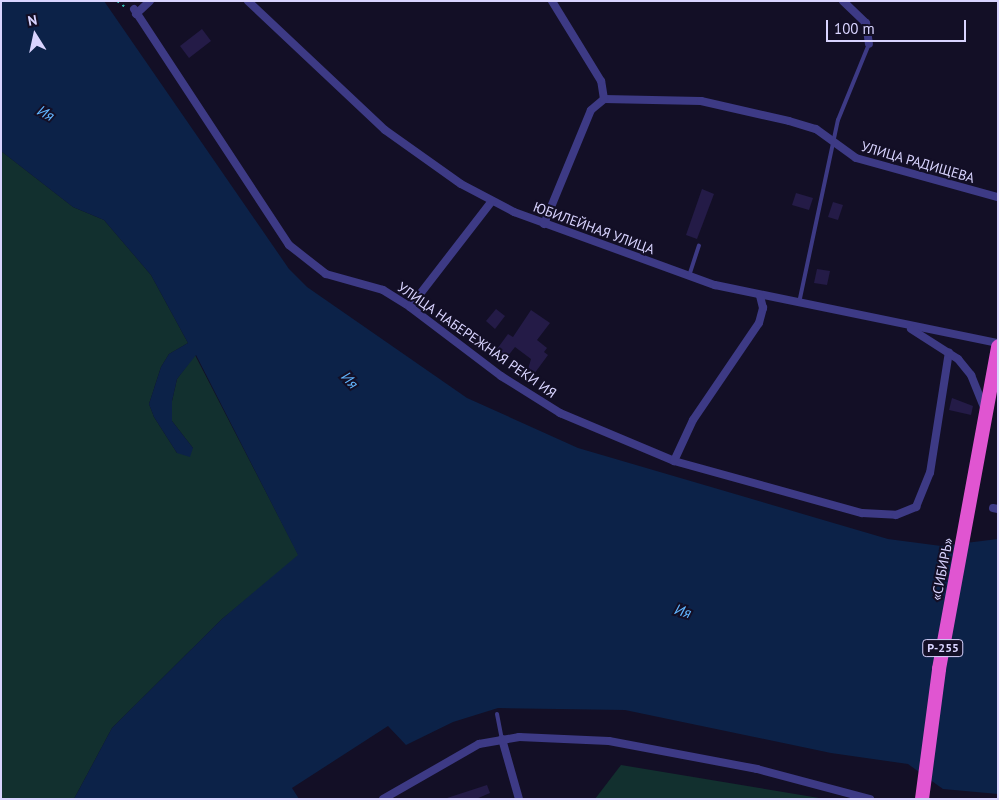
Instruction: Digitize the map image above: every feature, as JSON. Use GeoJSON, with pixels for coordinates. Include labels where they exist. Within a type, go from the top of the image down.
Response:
{"type":"FeatureCollection","features":[{"type":"Feature","properties":{"kind":"highway","name":"«СИБИРЬ»"},"geometry":{"type":"LineString","coordinates":[[922,799],[939,669],[972,498],[998,344]]}},
{"type":"Feature","properties":{"kind":"street"},"geometry":{"type":"LineString","coordinates":[[135,11],[150,1]]}},
{"type":"Feature","properties":{"kind":"street","name":"ЮБИЛЕЙНАЯ УЛИЦА"},"geometry":{"type":"LineString","coordinates":[[248,1],[385,130],[492,201],[544,224],[689,276],[760,296],[894,320],[998,344]]}},
{"type":"Feature","properties":{"kind":"street"},"geometry":{"type":"LineString","coordinates":[[544,224],[591,110],[604,99],[601,81],[552,1]]}},
{"type":"Feature","properties":{"kind":"street"},"geometry":{"type":"LineString","coordinates":[[843,1],[866,22],[869,44]]}},
{"type":"Feature","properties":{"kind":"street","name":"УЛИЦА НАБЕРЕЖНАЯ РЕКИ ИЯ"},"geometry":{"type":"LineString","coordinates":[[135,11],[289,245],[326,274],[383,290],[410,307],[501,376],[560,413],[674,461],[862,513],[904,514],[916,507],[930,473],[949,352]]}},
{"type":"Feature","properties":{"kind":"street","name":"УЛИЦА РАДИЩЕВА"},"geometry":{"type":"LineString","coordinates":[[604,99],[716,103],[809,126],[856,158],[998,197]]}},
{"type":"Feature","properties":{"kind":"street"},"geometry":{"type":"LineString","coordinates":[[410,307],[492,201]]}},
{"type":"Feature","properties":{"kind":"street"},"geometry":{"type":"LineString","coordinates":[[674,461],[693,420],[759,323],[763,308],[760,296]]}},
{"type":"Feature","properties":{"kind":"street"},"geometry":{"type":"LineString","coordinates":[[894,320],[949,352],[971,375],[986,411]]}},
{"type":"Feature","properties":{"kind":"street"},"geometry":{"type":"LineString","coordinates":[[502,740],[519,799]]}},
{"type":"Feature","properties":{"kind":"street"},"geometry":{"type":"LineString","coordinates":[[383,799],[479,744],[502,740],[608,741],[757,769],[870,799]]}},
{"type":"Feature","properties":{"kind":"lane"},"geometry":{"type":"LineString","coordinates":[[799,303],[833,142],[869,44]]}},
{"type":"Feature","properties":{"kind":"lane"},"geometry":{"type":"LineString","coordinates":[[689,276],[699,246]]}},
{"type":"Feature","properties":{"kind":"lane"},"geometry":{"type":"LineString","coordinates":[[497,714],[502,740]]}},
{"type":"Feature","properties":{"kind":"path"},"geometry":{"type":"LineString","coordinates":[[117,1],[135,11]]}},
{"type":"Feature","properties":{"kind":"green space"},"geometry":{"type":"Polygon","coordinates":[[[1,151],[73,207],[104,220],[151,275],[188,343],[169,354],[161,367],[149,404],[154,417],[177,453],[193,448],[172,421],[172,401],[177,379],[195,355],[299,556],[222,619],[112,728],[74,799],[1,799],[1,151]]]}},
{"type":"Feature","properties":{"kind":"green space"},"geometry":{"type":"Polygon","coordinates":[[[621,765],[825,799],[595,799],[621,765]]]}},
{"type":"Feature","properties":{"kind":"water","name":"Ия"},"geometry":{"type":"Polygon","coordinates":[[[1,1],[104,1],[289,269],[307,287],[467,398],[578,448],[888,539],[941,546],[998,539],[998,794],[943,789],[908,764],[831,753],[625,710],[498,708],[453,722],[406,745],[388,726],[292,788],[299,799],[74,799],[112,728],[222,619],[298,555],[196,355],[177,379],[172,401],[172,421],[193,448],[190,457],[177,453],[154,417],[149,404],[161,367],[169,354],[188,343],[151,275],[104,220],[73,207],[1,151],[1,1]]]}},
{"type":"Feature","properties":{"kind":"building"},"geometry":{"type":"Polygon","coordinates":[[[202,29],[211,41],[189,58],[180,46],[202,29]]]}},
{"type":"Feature","properties":{"kind":"building"},"geometry":{"type":"Polygon","coordinates":[[[702,189],[714,194],[697,239],[686,235],[702,189]]]}},
{"type":"Feature","properties":{"kind":"building"},"geometry":{"type":"Polygon","coordinates":[[[796,193],[813,198],[809,210],[792,205],[796,193]]]}},
{"type":"Feature","properties":{"kind":"building"},"geometry":{"type":"Polygon","coordinates":[[[833,202],[843,205],[838,220],[828,217],[833,202]]]}},
{"type":"Feature","properties":{"kind":"building"},"geometry":{"type":"Polygon","coordinates":[[[817,269],[830,271],[827,285],[814,283],[817,269]]]}},
{"type":"Feature","properties":{"kind":"building"},"geometry":{"type":"Polygon","coordinates":[[[496,309],[505,316],[495,329],[486,321],[496,309]]]}},
{"type":"Feature","properties":{"kind":"building"},"geometry":{"type":"Polygon","coordinates":[[[531,310],[550,323],[537,340],[547,348],[544,352],[548,355],[534,374],[528,369],[531,359],[515,347],[507,357],[497,349],[508,334],[513,337],[531,310]]]}},
{"type":"Feature","properties":{"kind":"building"},"geometry":{"type":"Polygon","coordinates":[[[952,398],[973,406],[971,415],[949,410],[952,398]]]}},
{"type":"Feature","properties":{"kind":"building"},"geometry":{"type":"Polygon","coordinates":[[[487,785],[490,793],[476,799],[444,799],[487,785]]]}}]}
